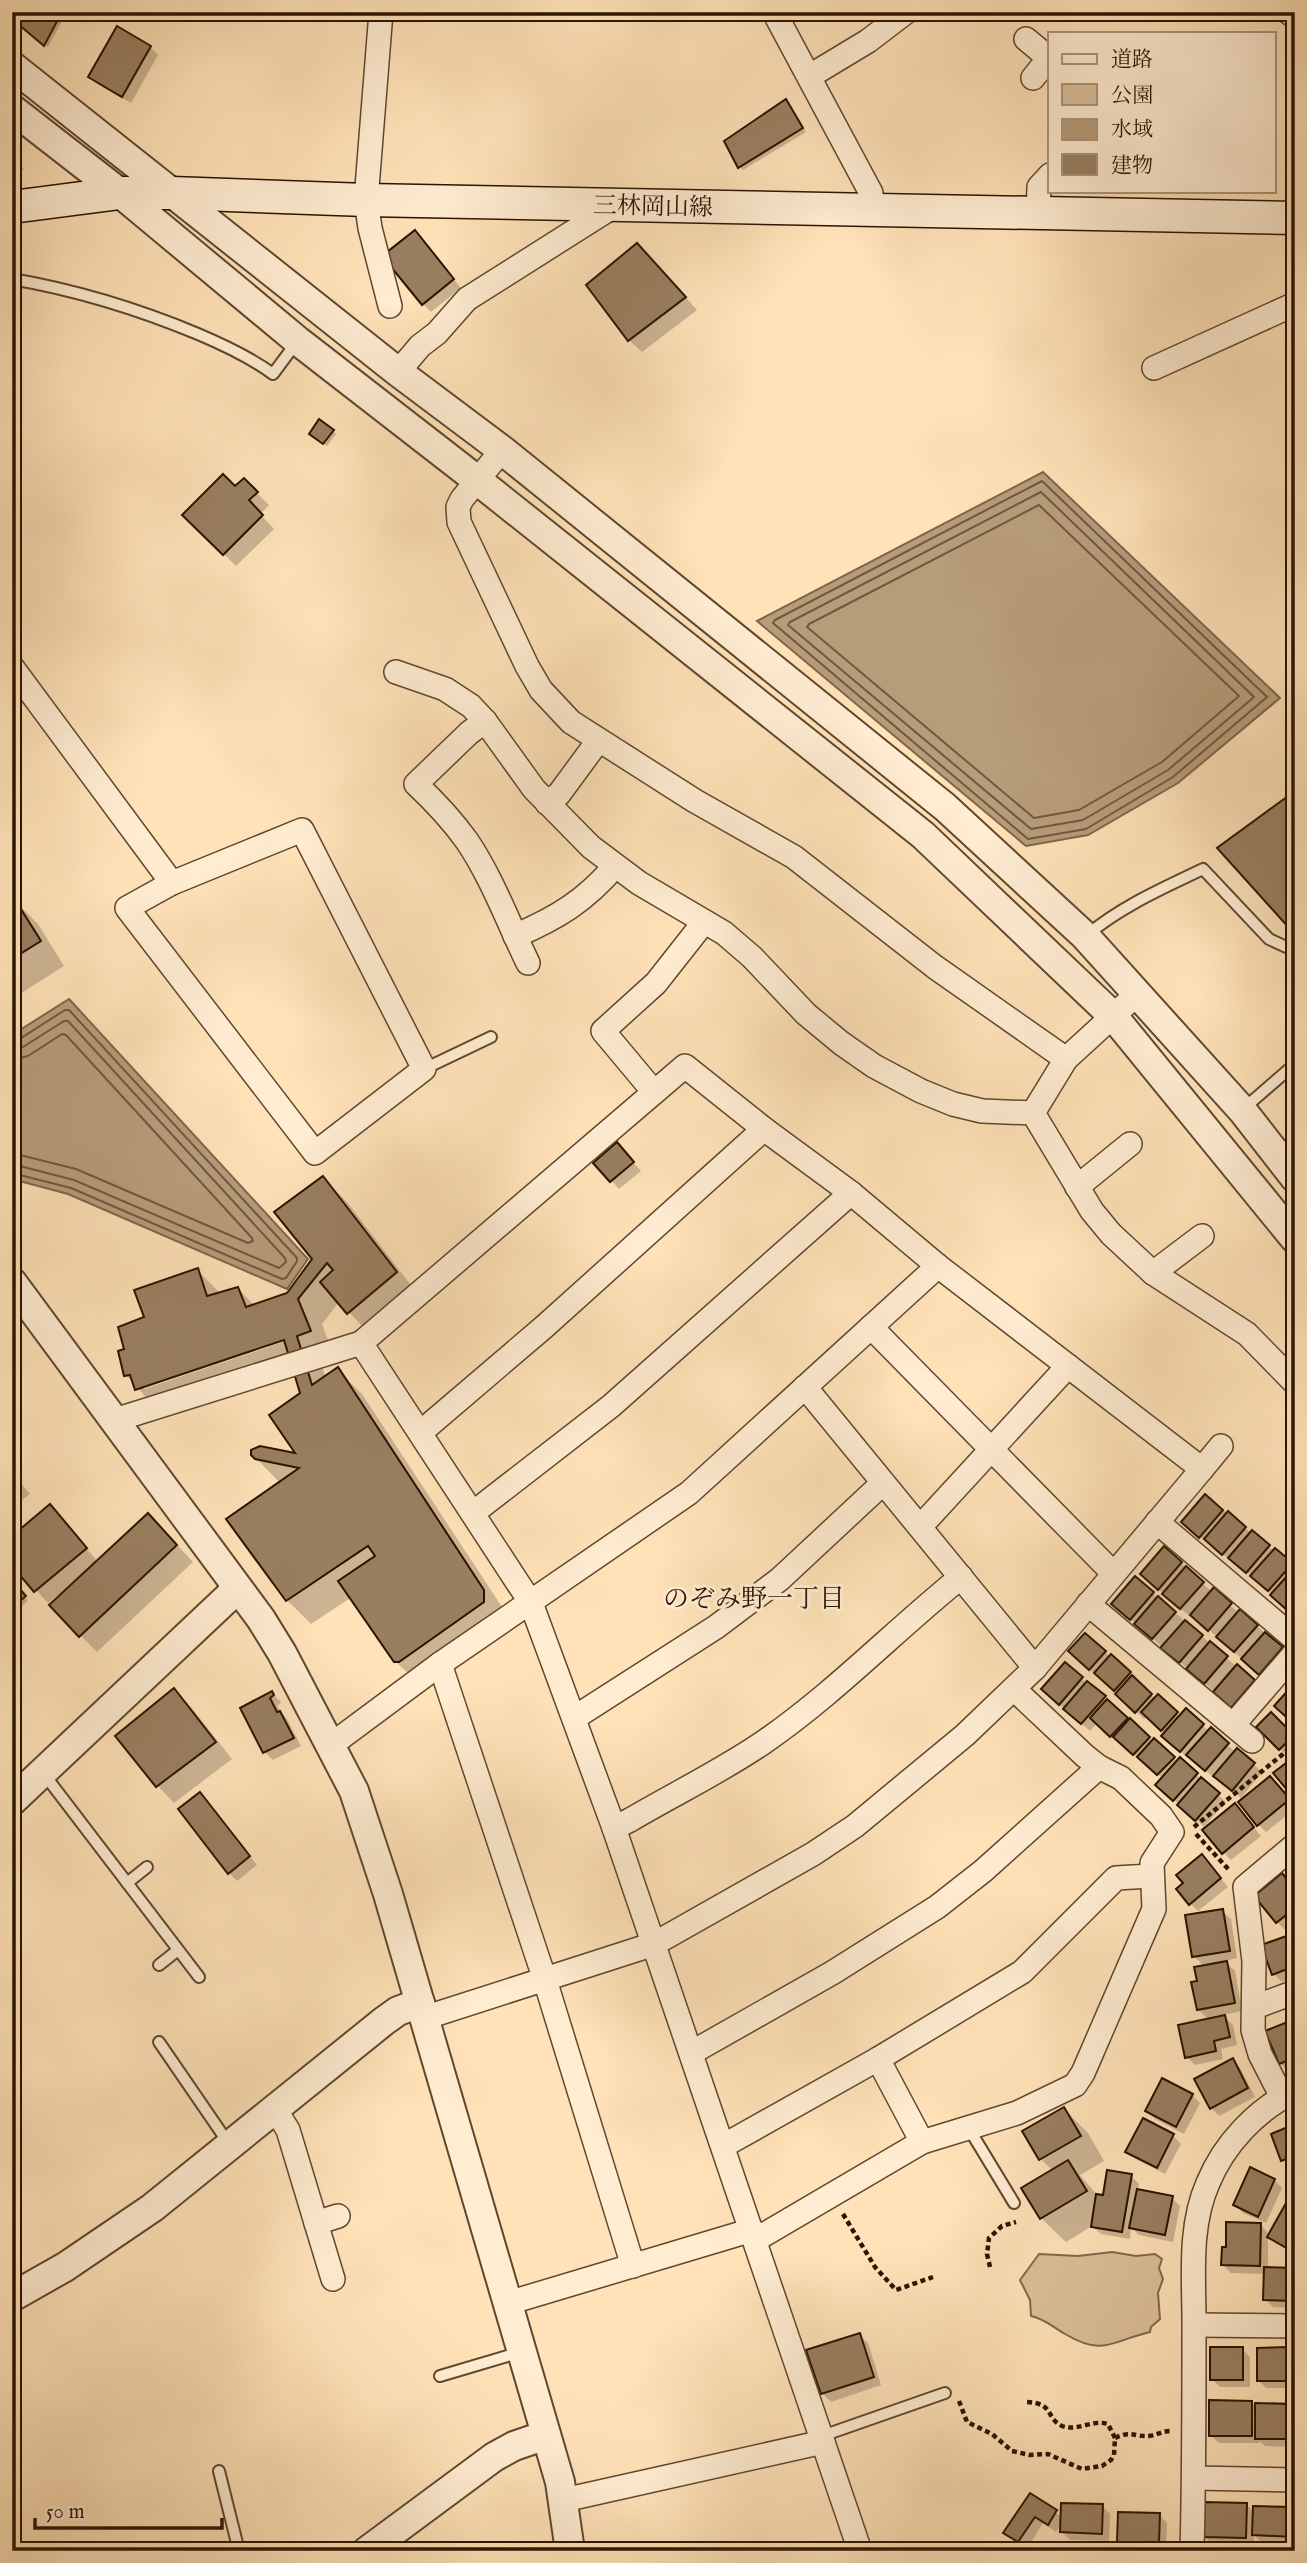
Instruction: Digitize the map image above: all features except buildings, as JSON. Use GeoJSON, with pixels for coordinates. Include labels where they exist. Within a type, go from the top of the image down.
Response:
{"type":"FeatureCollection","features":[{"type":"Feature","properties":{"kind":"main road","name":"三林岡山線"},"geometry":{"type":"LineString","coordinates":[[12,207],[120,193],[172,193],[614,206],[1295,218]]}},
{"type":"Feature","properties":{"kind":"street"},"geometry":{"type":"LineString","coordinates":[[381,12],[366,200],[370,228],[390,306]]}},
{"type":"Feature","properties":{"kind":"street"},"geometry":{"type":"LineString","coordinates":[[774,12],[871,193],[870,211]]}},
{"type":"Feature","properties":{"kind":"street"},"geometry":{"type":"LineString","coordinates":[[810,76],[868,41],[906,12]]}},
{"type":"Feature","properties":{"kind":"street"},"geometry":{"type":"LineString","coordinates":[[1288,12],[1295,17]]}},
{"type":"Feature","properties":{"kind":"street"},"geometry":{"type":"LineString","coordinates":[[1026,39],[1048,58]]}},
{"type":"Feature","properties":{"kind":"street"},"geometry":{"type":"LineString","coordinates":[[1033,78],[1048,60]]}},
{"type":"Feature","properties":{"kind":"street"},"geometry":{"type":"LineString","coordinates":[[12,66],[398,372],[502,450],[946,807],[1085,936],[1242,1110],[1283,1147],[1295,1178]]}},
{"type":"Feature","properties":{"kind":"street"},"geometry":{"type":"LineString","coordinates":[[12,109],[120,193],[298,341],[923,835],[1113,1016],[1295,1239]]}},
{"type":"Feature","properties":{"kind":"street"},"geometry":{"type":"LineString","coordinates":[[1038,213],[1039,187],[1048,177]]}},
{"type":"Feature","properties":{"kind":"street"},"geometry":{"type":"LineString","coordinates":[[398,372],[467,299],[614,206]]}},
{"type":"Feature","properties":{"kind":"street"},"geometry":{"type":"LineString","coordinates":[[1154,368],[1295,304]]}},
{"type":"Feature","properties":{"kind":"street"},"geometry":{"type":"LineString","coordinates":[[502,450],[458,507],[459,522],[541,690],[571,722],[598,741],[695,801],[794,857],[935,967],[1066,1059]]}},
{"type":"Feature","properties":{"kind":"street"},"geometry":{"type":"LineString","coordinates":[[12,667],[172,883]]}},
{"type":"Feature","properties":{"kind":"street"},"geometry":{"type":"LineString","coordinates":[[396,672],[445,689],[471,706],[485,721],[526,779],[591,847],[639,883],[724,933],[752,957],[806,1014],[841,1044],[874,1066],[921,1091],[953,1104],[982,1111],[1033,1114]]}},
{"type":"Feature","properties":{"kind":"street"},"geometry":{"type":"LineString","coordinates":[[485,721],[416,784],[445,813],[468,842],[528,963]]}},
{"type":"Feature","properties":{"kind":"street"},"geometry":{"type":"LineString","coordinates":[[547,803],[559,794],[598,741]]}},
{"type":"Feature","properties":{"kind":"street"},"geometry":{"type":"LineString","coordinates":[[302,830],[424,1069],[315,1153],[127,908],[172,883],[302,830]]}},
{"type":"Feature","properties":{"kind":"street"},"geometry":{"type":"LineString","coordinates":[[515,936],[579,903],[596,889],[615,866]]}},
{"type":"Feature","properties":{"kind":"street"},"geometry":{"type":"LineString","coordinates":[[654,1092],[603,1031],[656,983],[704,922]]}},
{"type":"Feature","properties":{"kind":"street"},"geometry":{"type":"LineString","coordinates":[[1033,1114],[1066,1059],[1136,995]]}},
{"type":"Feature","properties":{"kind":"street"},"geometry":{"type":"LineString","coordinates":[[115,1420],[361,1343],[685,1066],[851,1193],[938,1266],[1202,1469]]}},
{"type":"Feature","properties":{"kind":"street"},"geometry":{"type":"LineString","coordinates":[[1033,1114],[1092,1211],[1111,1234],[1153,1273],[1247,1334],[1295,1383]]}},
{"type":"Feature","properties":{"kind":"street"},"geometry":{"type":"LineString","coordinates":[[421,1432],[544,1327],[764,1129]]}},
{"type":"Feature","properties":{"kind":"street"},"geometry":{"type":"LineString","coordinates":[[1077,1187],[1130,1143]]}},
{"type":"Feature","properties":{"kind":"street"},"geometry":{"type":"LineString","coordinates":[[473,1513],[611,1406],[851,1193]]}},
{"type":"Feature","properties":{"kind":"street"},"geometry":{"type":"LineString","coordinates":[[1153,1273],[1202,1236]]}},
{"type":"Feature","properties":{"kind":"street"},"geometry":{"type":"LineString","coordinates":[[331,1745],[440,1664],[689,1493],[938,1266]]}},
{"type":"Feature","properties":{"kind":"street"},"geometry":{"type":"LineString","coordinates":[[12,1282],[261,1619],[282,1653],[354,1791],[388,1894],[546,2435],[564,2500],[570,2551]]}},
{"type":"Feature","properties":{"kind":"street"},"geometry":{"type":"LineString","coordinates":[[871,1327],[1113,1573]]}},
{"type":"Feature","properties":{"kind":"street"},"geometry":{"type":"LineString","coordinates":[[361,1343],[531,1603],[614,1828],[860,2551]]}},
{"type":"Feature","properties":{"kind":"street"},"geometry":{"type":"LineString","coordinates":[[920,1527],[1068,1366]]}},
{"type":"Feature","properties":{"kind":"street"},"geometry":{"type":"LineString","coordinates":[[805,1387],[1035,1668]]}},
{"type":"Feature","properties":{"kind":"street"},"geometry":{"type":"LineString","coordinates":[[12,2297],[65,2267],[152,2208],[398,2011],[422,2010],[545,1980],[654,1944],[813,1854],[855,1826],[965,1735],[1035,1668],[1222,1446]]}},
{"type":"Feature","properties":{"kind":"street"},"geometry":{"type":"LineString","coordinates":[[574,1718],[716,1627],[780,1579],[883,1483]]}},
{"type":"Feature","properties":{"kind":"street"},"geometry":{"type":"LineString","coordinates":[[1157,1522],[1295,1639]]}},
{"type":"Feature","properties":{"kind":"street"},"geometry":{"type":"LineString","coordinates":[[614,1828],[763,1743],[847,1678],[961,1577]]}},
{"type":"Feature","properties":{"kind":"street"},"geometry":{"type":"LineString","coordinates":[[12,1801],[237,1589]]}},
{"type":"Feature","properties":{"kind":"street"},"geometry":{"type":"LineString","coordinates":[[1087,1604],[1252,1741]]}},
{"type":"Feature","properties":{"kind":"street"},"geometry":{"type":"LineString","coordinates":[[1233,1725],[1295,1653]]}},
{"type":"Feature","properties":{"kind":"street"},"geometry":{"type":"LineString","coordinates":[[440,1664],[545,1980],[633,2266]]}},
{"type":"Feature","properties":{"kind":"street"},"geometry":{"type":"LineString","coordinates":[[508,2304],[633,2266],[753,2235],[833,2195],[922,2142],[1017,2113],[1075,2085],[1083,2073],[1154,1909],[1152,1863],[1172,1832],[1160,1816],[1121,1778],[1099,1768],[1014,1689]]}},
{"type":"Feature","properties":{"kind":"street"},"geometry":{"type":"LineString","coordinates":[[691,2053],[832,1973],[937,1907],[983,1871],[1099,1768]]}},
{"type":"Feature","properties":{"kind":"street"},"geometry":{"type":"LineString","coordinates":[[1192,2551],[1196,2235],[1200,2206],[1207,2183],[1217,2165],[1245,2127],[1289,2094],[1260,2054],[1253,2030],[1254,1961],[1245,1887],[1295,1845]]}},
{"type":"Feature","properties":{"kind":"street"},"geometry":{"type":"LineString","coordinates":[[723,2146],[878,2059],[1023,1972],[1116,1878],[1151,1876]]}},
{"type":"Feature","properties":{"kind":"street"},"geometry":{"type":"LineString","coordinates":[[1255,2007],[1295,1992]]}},
{"type":"Feature","properties":{"kind":"street"},"geometry":{"type":"LineString","coordinates":[[878,2059],[922,2142]]}},
{"type":"Feature","properties":{"kind":"street"},"geometry":{"type":"LineString","coordinates":[[275,2109],[288,2130],[327,2220],[333,2278]]}},
{"type":"Feature","properties":{"kind":"street"},"geometry":{"type":"LineString","coordinates":[[1195,2325],[1295,2326]]}},
{"type":"Feature","properties":{"kind":"street"},"geometry":{"type":"LineString","coordinates":[[375,2548],[494,2457],[514,2446],[546,2435]]}},
{"type":"Feature","properties":{"kind":"street"},"geometry":{"type":"LineString","coordinates":[[564,2500],[822,2439]]}},
{"type":"Feature","properties":{"kind":"street"},"geometry":{"type":"LineString","coordinates":[[1194,2478],[1295,2480]]}},
{"type":"Feature","properties":{"kind":"lane"},"geometry":{"type":"LineString","coordinates":[[12,279],[75,291],[174,324],[244,355],[273,374],[298,341]]}},
{"type":"Feature","properties":{"kind":"lane"},"geometry":{"type":"LineString","coordinates":[[1085,936],[1103,921],[1147,895],[1203,869],[1269,939],[1295,951]]}},
{"type":"Feature","properties":{"kind":"lane"},"geometry":{"type":"LineString","coordinates":[[424,1069],[491,1037]]}},
{"type":"Feature","properties":{"kind":"lane"},"geometry":{"type":"LineString","coordinates":[[1242,1110],[1295,1064]]}},
{"type":"Feature","properties":{"kind":"lane"},"geometry":{"type":"LineString","coordinates":[[43,1772],[199,1978]]}},
{"type":"Feature","properties":{"kind":"lane"},"geometry":{"type":"LineString","coordinates":[[127,1883],[147,1867]]}},
{"type":"Feature","properties":{"kind":"lane"},"geometry":{"type":"LineString","coordinates":[[159,1965],[178,1950]]}},
{"type":"Feature","properties":{"kind":"lane"},"geometry":{"type":"LineString","coordinates":[[159,2042],[230,2146]]}},
{"type":"Feature","properties":{"kind":"lane"},"geometry":{"type":"LineString","coordinates":[[971,2127],[974,2137],[1014,2203]]}},
{"type":"Feature","properties":{"kind":"lane"},"geometry":{"type":"LineString","coordinates":[[440,2376],[522,2352]]}},
{"type":"Feature","properties":{"kind":"lane"},"geometry":{"type":"LineString","coordinates":[[822,2439],[945,2393]]}},
{"type":"Feature","properties":{"kind":"lane"},"geometry":{"type":"LineString","coordinates":[[219,2471],[239,2551]]}},
{"type":"Feature","properties":{"kind":"path"},"geometry":{"type":"LineString","coordinates":[[1245,1887],[1192,1829],[1295,1742]]}},
{"type":"Feature","properties":{"kind":"path"},"geometry":{"type":"LineString","coordinates":[[833,2195],[875,2267],[896,2290],[933,2277]]}},
{"type":"Feature","properties":{"kind":"path"},"geometry":{"type":"LineString","coordinates":[[990,2267],[987,2254],[989,2238],[1002,2226],[1017,2222],[1014,2203]]}},
{"type":"Feature","properties":{"kind":"path"},"geometry":{"type":"LineString","coordinates":[[945,2393],[954,2390],[967,2422],[986,2430],[1019,2454],[1048,2454],[1082,2469],[1090,2469],[1111,2460],[1116,2446],[1108,2424],[1096,2422],[1067,2427],[1055,2421],[1042,2404],[1026,2402]]}},
{"type":"Feature","properties":{"kind":"path"},"geometry":{"type":"LineString","coordinates":[[1115,2438],[1124,2434],[1148,2436],[1159,2431],[1171,2431]]}},
{"type":"Feature","properties":{"kind":"green space"},"geometry":{"type":"Polygon","coordinates":[[[1112,2252],[1136,2256],[1155,2254],[1162,2259],[1159,2268],[1163,2279],[1158,2293],[1160,2319],[1151,2327],[1150,2332],[1108,2345],[1089,2345],[1031,2316],[1030,2300],[1020,2280],[1039,2254],[1078,2256],[1112,2252]]]}},
{"type":"Feature","properties":{"kind":"water"},"geometry":{"type":"Polygon","coordinates":[[[1043,472],[1280,698],[1178,783],[1088,835],[1026,846],[757,621],[1043,472]]]}},
{"type":"Feature","properties":{"kind":"water"},"geometry":{"type":"Polygon","coordinates":[[[69,999],[308,1259],[287,1289],[68,1194],[12,1179],[12,1035],[69,999]]]}},
{"type":"Feature","properties":{"kind":"district","name":"のぞみ野一丁目"},"geometry":{"type":"Point","coordinates":[754,1598]}}]}
